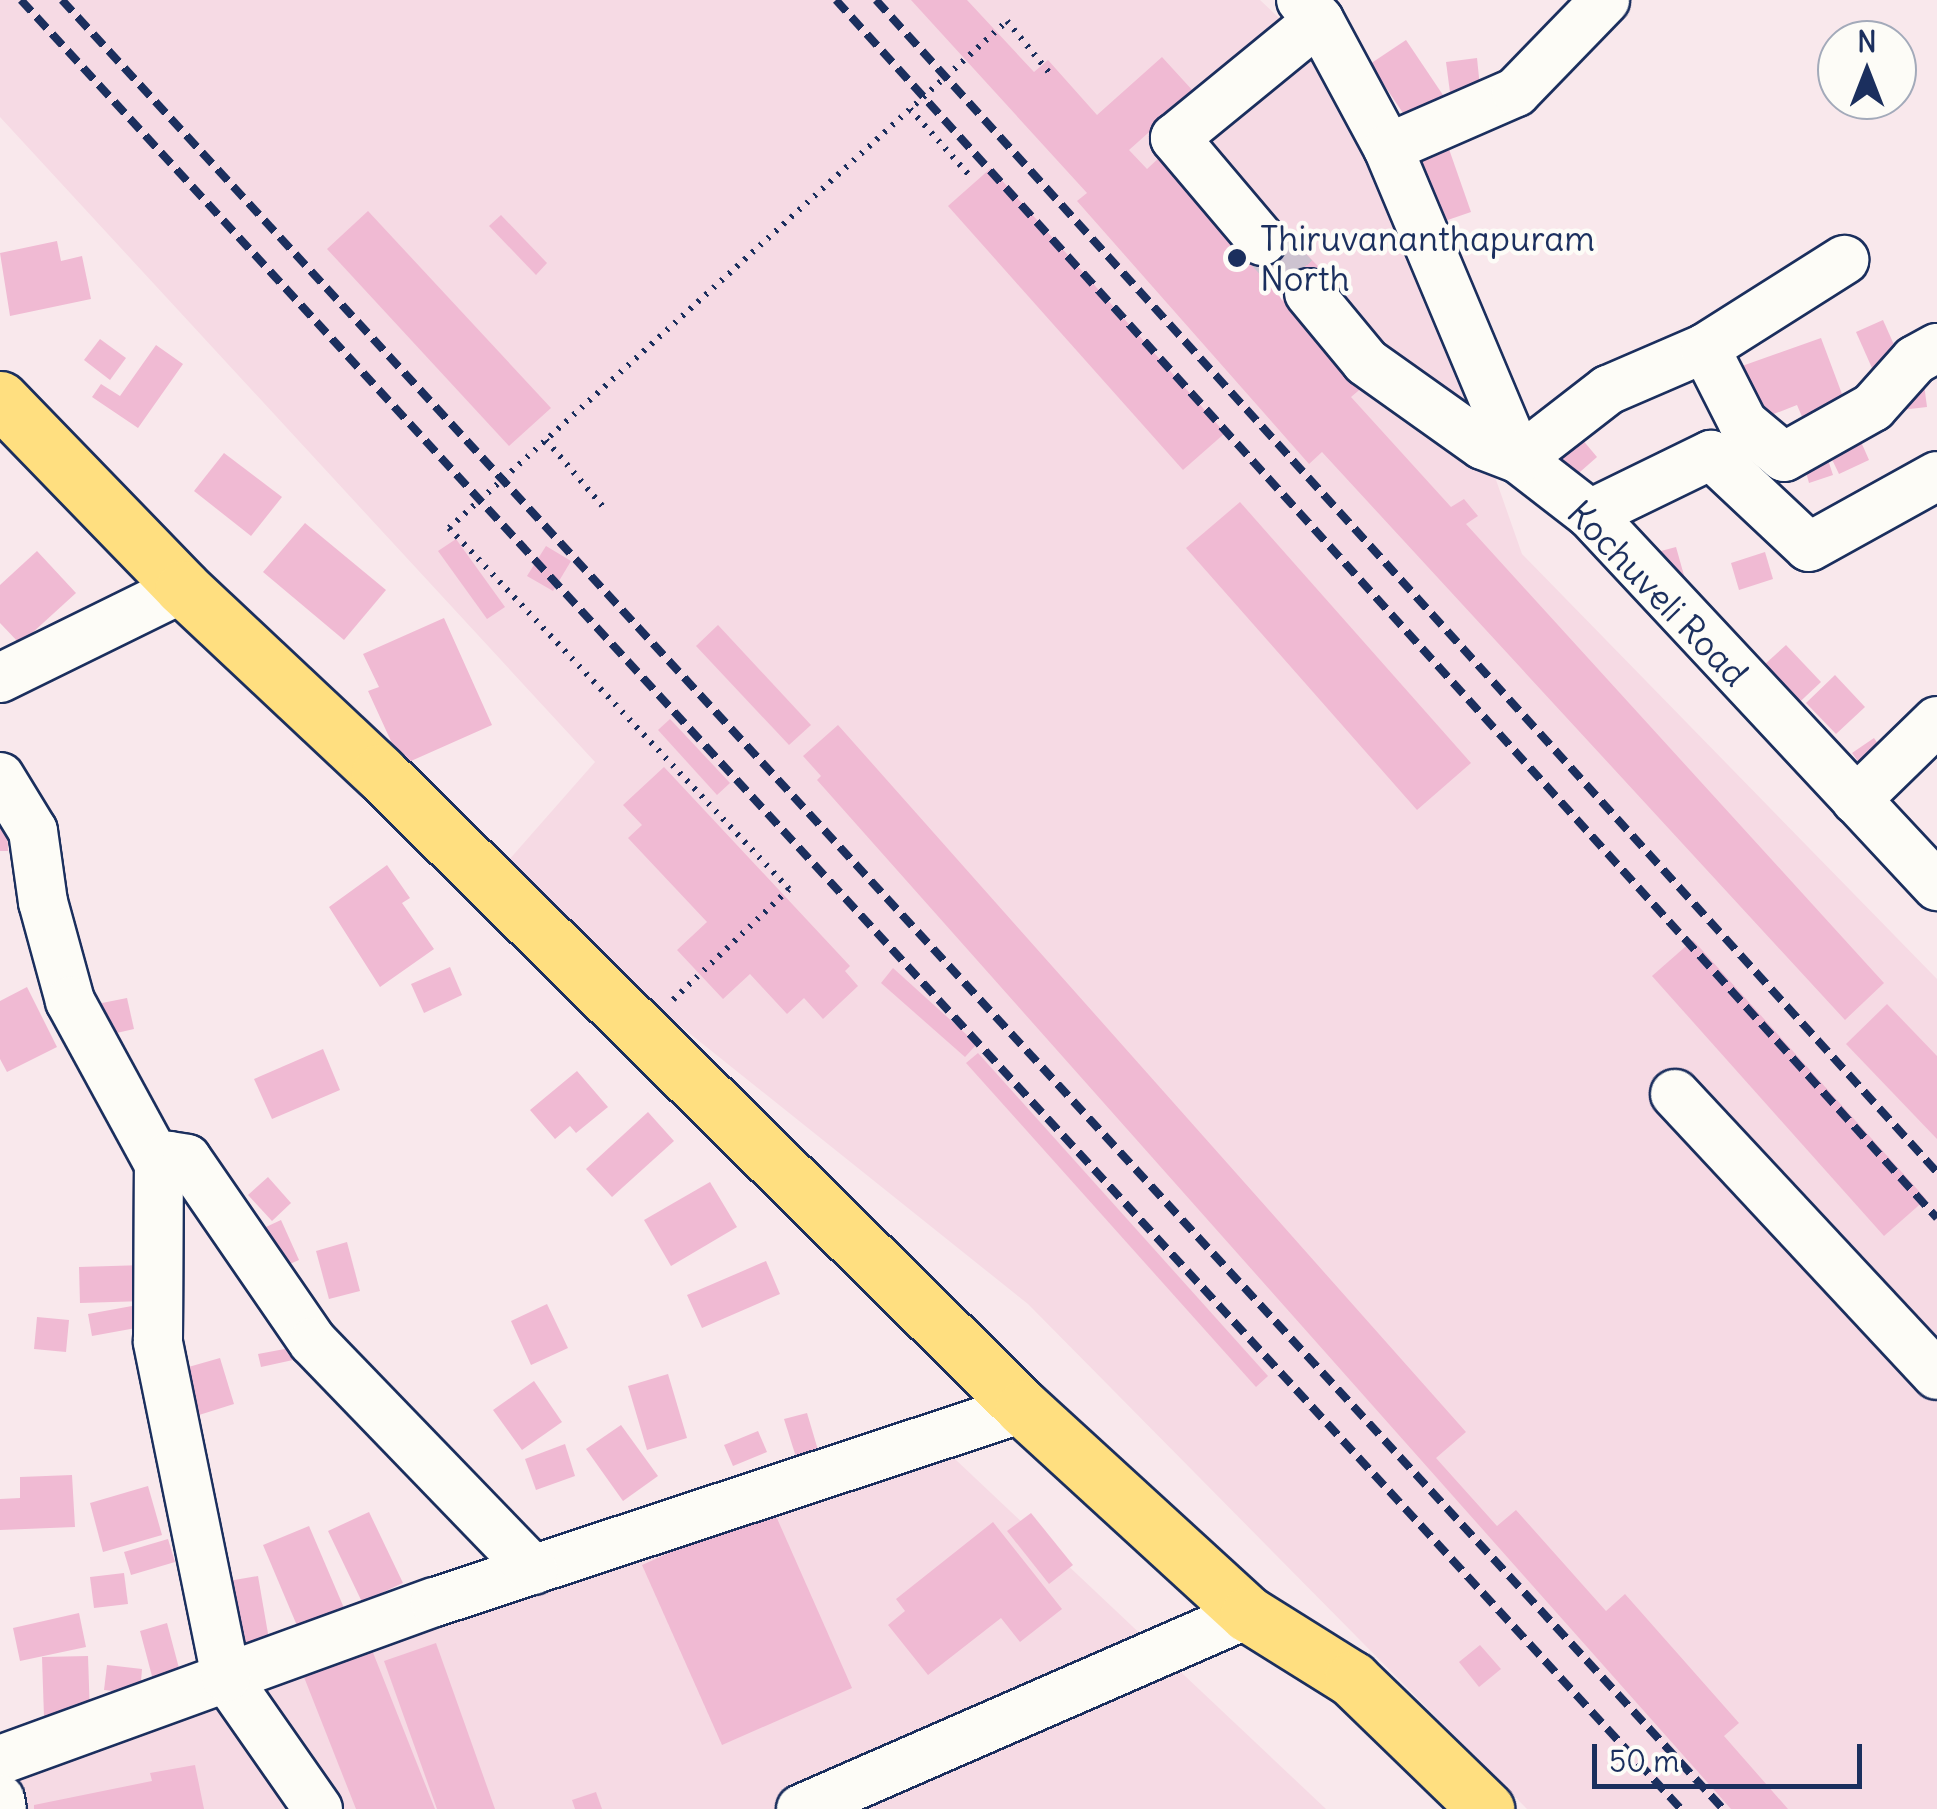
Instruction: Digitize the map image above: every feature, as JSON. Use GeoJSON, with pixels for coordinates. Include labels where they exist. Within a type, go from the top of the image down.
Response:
{"type":"FeatureCollection","features":[{"type":"Feature","properties":{"kind":"main road"},"geometry":{"type":"LineString","coordinates":[[0,398],[183,588],[641,1030],[1023,1408],[1248,1614],[1352,1679],[1486,1809]]}},
{"type":"Feature","properties":{"kind":"street"},"geometry":{"type":"LineString","coordinates":[[1388,148],[1516,92],[1606,0]]}},
{"type":"Feature","properties":{"kind":"street"},"geometry":{"type":"LineString","coordinates":[[1262,241],[1174,138],[1310,10]]}},
{"type":"Feature","properties":{"kind":"street","name":"Kochuveli Road"},"geometry":{"type":"LineString","coordinates":[[1310,10],[1388,148],[1519,459],[1590,514],[1937,886]]}},
{"type":"Feature","properties":{"kind":"street"},"geometry":{"type":"LineString","coordinates":[[1308,293],[1366,362],[1483,446],[1519,459],[1608,390],[1704,348],[1844,260]]}},
{"type":"Feature","properties":{"kind":"street"},"geometry":{"type":"LineString","coordinates":[[1704,348],[1743,423],[1784,457],[1873,406],[1916,360],[1937,348]]}},
{"type":"Feature","properties":{"kind":"street"},"geometry":{"type":"LineString","coordinates":[[1590,514],[1711,455],[1810,547],[1937,476]]}},
{"type":"Feature","properties":{"kind":"street"},"geometry":{"type":"LineString","coordinates":[[0,678],[183,588]]}},
{"type":"Feature","properties":{"kind":"street"},"geometry":{"type":"LineString","coordinates":[[1856,800],[1937,721]]}},
{"type":"Feature","properties":{"kind":"street"},"geometry":{"type":"LineString","coordinates":[[0,777],[33,831],[43,902],[70,1000],[159,1164],[158,1342],[226,1676],[318,1809]]}},
{"type":"Feature","properties":{"kind":"street"},"geometry":{"type":"LineString","coordinates":[[1676,1094],[1937,1374]]}},
{"type":"Feature","properties":{"kind":"street"},"geometry":{"type":"LineString","coordinates":[[159,1164],[169,1156],[186,1159],[314,1342],[532,1570]]}},
{"type":"Feature","properties":{"kind":"street"},"geometry":{"type":"LineString","coordinates":[[0,1760],[226,1676],[532,1570],[1023,1408]]}},
{"type":"Feature","properties":{"kind":"street"},"geometry":{"type":"LineString","coordinates":[[800,1809],[1248,1614]]}},
{"type":"Feature","properties":{"kind":"street"},"geometry":{"type":"LineString","coordinates":[[0,1799],[2,1809]]}},
{"type":"Feature","properties":{"kind":"path"},"geometry":{"type":"LineString","coordinates":[[641,1030],[789,889],[448,528],[1007,21],[1051,74]]}},
{"type":"Feature","properties":{"kind":"path"},"geometry":{"type":"LineString","coordinates":[[910,109],[970,176]]}},
{"type":"Feature","properties":{"kind":"path"},"geometry":{"type":"LineString","coordinates":[[546,440],[605,510]]}},
{"type":"Feature","properties":{"kind":"shaded area"},"geometry":{"type":"Polygon","coordinates":[[[0,0],[1260,0],[1298,36],[1413,243],[1522,554],[1937,979],[1937,1809],[1527,1809],[1028,1304],[494,877],[595,762],[0,117],[0,0]]]}},
{"type":"Feature","properties":{"kind":"shaded area"},"geometry":{"type":"Polygon","coordinates":[[[938,1443],[1326,1809],[0,1809],[0,1770],[938,1443]]]}},
{"type":"Feature","properties":{"kind":"building"},"geometry":{"type":"Polygon","coordinates":[[[911,0],[967,0],[1034,72],[1048,60],[1097,115],[1162,57],[1194,92],[1129,150],[1147,169],[1161,156],[1272,218],[1333,282],[1297,299],[1364,386],[1351,397],[1451,507],[1464,499],[1478,516],[1466,524],[1884,983],[1845,1020],[1322,452],[1309,464],[1077,201],[1087,193],[911,0]]]}},
{"type":"Feature","properties":{"kind":"building"},"geometry":{"type":"Polygon","coordinates":[[[1406,40],[1447,101],[1411,125],[1370,64],[1406,40]]]}},
{"type":"Feature","properties":{"kind":"building"},"geometry":{"type":"Polygon","coordinates":[[[1477,58],[1481,97],[1451,100],[1446,62],[1477,58]]]}},
{"type":"Feature","properties":{"kind":"building"},"geometry":{"type":"Polygon","coordinates":[[[1443,132],[1471,212],[1439,223],[1410,143],[1443,132]]]}},
{"type":"Feature","properties":{"kind":"building"},"geometry":{"type":"Polygon","coordinates":[[[991,168],[1225,433],[1183,470],[948,206],[991,168]]]}},
{"type":"Feature","properties":{"kind":"building"},"geometry":{"type":"Polygon","coordinates":[[[368,211],[551,408],[509,446],[327,249],[368,211]]]}},
{"type":"Feature","properties":{"kind":"building"},"geometry":{"type":"Polygon","coordinates":[[[501,215],[547,263],[536,275],[489,226],[501,215]]]}},
{"type":"Feature","properties":{"kind":"building"},"geometry":{"type":"Polygon","coordinates":[[[57,241],[61,261],[82,256],[91,299],[10,316],[0,253],[57,241]]]}},
{"type":"Feature","properties":{"kind":"building"},"geometry":{"type":"Polygon","coordinates":[[[1883,320],[1903,365],[1876,377],[1856,332],[1883,320]]]}},
{"type":"Feature","properties":{"kind":"building"},"geometry":{"type":"Polygon","coordinates":[[[1821,338],[1848,410],[1806,426],[1797,405],[1761,419],[1742,366],[1821,338]]]}},
{"type":"Feature","properties":{"kind":"building"},"geometry":{"type":"Polygon","coordinates":[[[100,339],[126,358],[110,380],[84,360],[100,339]]]}},
{"type":"Feature","properties":{"kind":"building"},"geometry":{"type":"Polygon","coordinates":[[[156,345],[183,364],[138,428],[92,397],[101,384],[120,396],[156,345]]]}},
{"type":"Feature","properties":{"kind":"building"},"geometry":{"type":"Polygon","coordinates":[[[1924,384],[1927,407],[1901,410],[1924,384]]]}},
{"type":"Feature","properties":{"kind":"building"},"geometry":{"type":"Polygon","coordinates":[[[1576,432],[1597,457],[1572,479],[1550,454],[1576,432]]]}},
{"type":"Feature","properties":{"kind":"building"},"geometry":{"type":"Polygon","coordinates":[[[1858,435],[1869,460],[1839,474],[1827,449],[1858,435]]]}},
{"type":"Feature","properties":{"kind":"building"},"geometry":{"type":"Polygon","coordinates":[[[224,453],[282,497],[251,536],[194,491],[224,453]]]}},
{"type":"Feature","properties":{"kind":"building"},"geometry":{"type":"Polygon","coordinates":[[[1826,454],[1833,475],[1809,483],[1803,461],[1826,454]]]}},
{"type":"Feature","properties":{"kind":"building"},"geometry":{"type":"Polygon","coordinates":[[[1240,502],[1471,763],[1417,810],[1186,548],[1240,502]]]}},
{"type":"Feature","properties":{"kind":"building"},"geometry":{"type":"Polygon","coordinates":[[[305,523],[386,590],[344,640],[263,572],[305,523]]]}},
{"type":"Feature","properties":{"kind":"building"},"geometry":{"type":"Polygon","coordinates":[[[456,539],[505,607],[487,619],[438,551],[456,539]]]}},
{"type":"Feature","properties":{"kind":"building"},"geometry":{"type":"Polygon","coordinates":[[[546,546],[571,561],[553,591],[527,576],[546,546]]]}},
{"type":"Feature","properties":{"kind":"building"},"geometry":{"type":"Polygon","coordinates":[[[1676,547],[1685,579],[1640,591],[1631,559],[1676,547]]]}},
{"type":"Feature","properties":{"kind":"building"},"geometry":{"type":"Polygon","coordinates":[[[37,551],[76,593],[20,644],[0,623],[0,585],[37,551]]]}},
{"type":"Feature","properties":{"kind":"building"},"geometry":{"type":"Polygon","coordinates":[[[1765,552],[1773,579],[1739,590],[1731,563],[1765,552]]]}},
{"type":"Feature","properties":{"kind":"building"},"geometry":{"type":"Polygon","coordinates":[[[444,618],[492,725],[402,765],[368,691],[379,687],[363,654],[444,618]]]}},
{"type":"Feature","properties":{"kind":"building"},"geometry":{"type":"Polygon","coordinates":[[[718,625],[811,725],[789,745],[696,646],[718,625]]]}},
{"type":"Feature","properties":{"kind":"building"},"geometry":{"type":"Polygon","coordinates":[[[1786,645],[1821,682],[1789,712],[1753,675],[1786,645]]]}},
{"type":"Feature","properties":{"kind":"building"},"geometry":{"type":"Polygon","coordinates":[[[1835,675],[1865,707],[1836,734],[1806,703],[1835,675]]]}},
{"type":"Feature","properties":{"kind":"building"},"geometry":{"type":"Polygon","coordinates":[[[670,719],[730,783],[717,795],[658,730],[670,719]]]}},
{"type":"Feature","properties":{"kind":"building"},"geometry":{"type":"Polygon","coordinates":[[[838,725],[1466,1432],[1436,1458],[1497,1526],[1516,1510],[1606,1611],[1625,1594],[1739,1723],[1724,1736],[1788,1809],[1731,1809],[817,780],[821,776],[803,756],[838,725]]]}},
{"type":"Feature","properties":{"kind":"building"},"geometry":{"type":"Polygon","coordinates":[[[1874,738],[1887,757],[1865,771],[1852,753],[1874,738]]]}},
{"type":"Feature","properties":{"kind":"building"},"geometry":{"type":"Polygon","coordinates":[[[664,767],[850,966],[845,971],[858,986],[823,1019],[804,998],[787,1014],[750,974],[723,999],[677,950],[707,922],[628,838],[642,825],[623,805],[664,767]]]}},
{"type":"Feature","properties":{"kind":"building"},"geometry":{"type":"Polygon","coordinates":[[[0,808],[7,808],[8,851],[0,851],[0,808]]]}},
{"type":"Feature","properties":{"kind":"building"},"geometry":{"type":"Polygon","coordinates":[[[387,865],[410,898],[402,903],[434,949],[380,987],[329,907],[387,865]]]}},
{"type":"Feature","properties":{"kind":"building"},"geometry":{"type":"Polygon","coordinates":[[[1693,940],[1926,1199],[1884,1236],[1652,976],[1693,940]]]}},
{"type":"Feature","properties":{"kind":"building"},"geometry":{"type":"Polygon","coordinates":[[[450,967],[462,995],[424,1013],[411,984],[450,967]]]}},
{"type":"Feature","properties":{"kind":"building"},"geometry":{"type":"Polygon","coordinates":[[[893,968],[977,1044],[965,1057],[881,983],[893,968]]]}},
{"type":"Feature","properties":{"kind":"building"},"geometry":{"type":"Polygon","coordinates":[[[27,987],[57,1047],[7,1072],[0,1059],[0,1001],[27,987]]]}},
{"type":"Feature","properties":{"kind":"building"},"geometry":{"type":"Polygon","coordinates":[[[127,998],[134,1029],[99,1037],[92,1005],[127,998]]]}},
{"type":"Feature","properties":{"kind":"building"},"geometry":{"type":"Polygon","coordinates":[[[1887,1004],[1937,1056],[1937,1139],[1846,1044],[1887,1004]]]}},
{"type":"Feature","properties":{"kind":"building"},"geometry":{"type":"Polygon","coordinates":[[[323,1049],[340,1090],[272,1119],[254,1079],[323,1049]]]}},
{"type":"Feature","properties":{"kind":"building"},"geometry":{"type":"Polygon","coordinates":[[[978,1053],[1268,1376],[1256,1387],[966,1063],[978,1053]]]}},
{"type":"Feature","properties":{"kind":"building"},"geometry":{"type":"Polygon","coordinates":[[[577,1071],[608,1107],[576,1133],[570,1126],[555,1139],[530,1110],[577,1071]]]}},
{"type":"Feature","properties":{"kind":"building"},"geometry":{"type":"Polygon","coordinates":[[[648,1112],[674,1141],[612,1197],[586,1169],[648,1112]]]}},
{"type":"Feature","properties":{"kind":"building"},"geometry":{"type":"Polygon","coordinates":[[[268,1177],[291,1203],[272,1221],[248,1195],[268,1177]]]}},
{"type":"Feature","properties":{"kind":"building"},"geometry":{"type":"Polygon","coordinates":[[[710,1182],[737,1227],[671,1266],[644,1220],[710,1182]]]}},
{"type":"Feature","properties":{"kind":"building"},"geometry":{"type":"Polygon","coordinates":[[[281,1220],[299,1260],[271,1272],[253,1233],[281,1220]]]}},
{"type":"Feature","properties":{"kind":"building"},"geometry":{"type":"Polygon","coordinates":[[[347,1242],[360,1291],[329,1299],[316,1251],[347,1242]]]}},
{"type":"Feature","properties":{"kind":"building"},"geometry":{"type":"Polygon","coordinates":[[[766,1261],[780,1294],[702,1328],[687,1295],[766,1261]]]}},
{"type":"Feature","properties":{"kind":"building"},"geometry":{"type":"Polygon","coordinates":[[[144,1265],[145,1301],[80,1303],[79,1267],[144,1265]]]}},
{"type":"Feature","properties":{"kind":"building"},"geometry":{"type":"Polygon","coordinates":[[[547,1304],[568,1348],[531,1365],[511,1321],[547,1304]]]}},
{"type":"Feature","properties":{"kind":"building"},"geometry":{"type":"Polygon","coordinates":[[[132,1306],[136,1328],[92,1336],[88,1314],[132,1306]]]}},
{"type":"Feature","properties":{"kind":"building"},"geometry":{"type":"Polygon","coordinates":[[[37,1317],[69,1320],[66,1352],[34,1349],[37,1317]]]}},
{"type":"Feature","properties":{"kind":"building"},"geometry":{"type":"Polygon","coordinates":[[[290,1348],[293,1360],[261,1367],[258,1354],[290,1348]]]}},
{"type":"Feature","properties":{"kind":"building"},"geometry":{"type":"Polygon","coordinates":[[[220,1358],[234,1404],[199,1415],[185,1368],[220,1358]]]}},
{"type":"Feature","properties":{"kind":"building"},"geometry":{"type":"Polygon","coordinates":[[[668,1374],[687,1438],[647,1450],[628,1386],[668,1374]]]}},
{"type":"Feature","properties":{"kind":"building"},"geometry":{"type":"Polygon","coordinates":[[[534,1381],[562,1422],[522,1450],[493,1410],[534,1381]]]}},
{"type":"Feature","properties":{"kind":"building"},"geometry":{"type":"Polygon","coordinates":[[[807,1413],[818,1450],[796,1457],[784,1419],[807,1413]]]}},
{"type":"Feature","properties":{"kind":"building"},"geometry":{"type":"Polygon","coordinates":[[[621,1425],[658,1476],[623,1501],[586,1449],[621,1425]]]}},
{"type":"Feature","properties":{"kind":"building"},"geometry":{"type":"Polygon","coordinates":[[[758,1431],[767,1452],[733,1466],[724,1445],[758,1431]]]}},
{"type":"Feature","properties":{"kind":"building"},"geometry":{"type":"Polygon","coordinates":[[[565,1444],[575,1476],[536,1490],[525,1459],[565,1444]]]}},
{"type":"Feature","properties":{"kind":"building"},"geometry":{"type":"Polygon","coordinates":[[[72,1475],[75,1527],[0,1530],[0,1499],[20,1498],[20,1477],[72,1475]]]}},
{"type":"Feature","properties":{"kind":"building"},"geometry":{"type":"Polygon","coordinates":[[[148,1486],[162,1535],[103,1552],[90,1503],[148,1486]]]}},
{"type":"Feature","properties":{"kind":"building"},"geometry":{"type":"Polygon","coordinates":[[[772,1507],[852,1688],[722,1745],[642,1565],[772,1507]]]}},
{"type":"Feature","properties":{"kind":"building"},"geometry":{"type":"Polygon","coordinates":[[[369,1512],[403,1583],[362,1602],[328,1531],[369,1512]]]}},
{"type":"Feature","properties":{"kind":"building"},"geometry":{"type":"Polygon","coordinates":[[[1031,1513],[1073,1565],[1049,1584],[1007,1531],[1031,1513]]]}},
{"type":"Feature","properties":{"kind":"building"},"geometry":{"type":"Polygon","coordinates":[[[993,1522],[1062,1609],[1020,1642],[1001,1618],[928,1675],[888,1625],[905,1611],[896,1599],[993,1522]]]}},
{"type":"Feature","properties":{"kind":"building"},"geometry":{"type":"Polygon","coordinates":[[[309,1526],[344,1608],[298,1628],[263,1545],[309,1526]]]}},
{"type":"Feature","properties":{"kind":"building"},"geometry":{"type":"Polygon","coordinates":[[[168,1539],[175,1562],[131,1575],[124,1552],[168,1539]]]}},
{"type":"Feature","properties":{"kind":"building"},"geometry":{"type":"Polygon","coordinates":[[[124,1573],[128,1604],[94,1608],[90,1577],[124,1573]]]}},
{"type":"Feature","properties":{"kind":"building"},"geometry":{"type":"Polygon","coordinates":[[[258,1576],[271,1651],[230,1659],[217,1583],[258,1576]]]}},
{"type":"Feature","properties":{"kind":"building"},"geometry":{"type":"Polygon","coordinates":[[[79,1613],[86,1647],[20,1661],[13,1628],[79,1613]]]}},
{"type":"Feature","properties":{"kind":"building"},"geometry":{"type":"Polygon","coordinates":[[[167,1623],[184,1687],[157,1695],[140,1631],[167,1623]]]}},
{"type":"Feature","properties":{"kind":"building"},"geometry":{"type":"Polygon","coordinates":[[[436,1643],[495,1809],[437,1809],[384,1661],[436,1643]]]}},
{"type":"Feature","properties":{"kind":"building"},"geometry":{"type":"Polygon","coordinates":[[[370,1645],[435,1809],[356,1809],[302,1672],[370,1645]]]}},
{"type":"Feature","properties":{"kind":"building"},"geometry":{"type":"Polygon","coordinates":[[[1480,1645],[1501,1669],[1479,1687],[1459,1662],[1480,1645]]]}},
{"type":"Feature","properties":{"kind":"building"},"geometry":{"type":"Polygon","coordinates":[[[88,1656],[90,1715],[44,1717],[42,1657],[88,1656]]]}},
{"type":"Feature","properties":{"kind":"building"},"geometry":{"type":"Polygon","coordinates":[[[107,1665],[142,1669],[140,1694],[104,1690],[107,1665]]]}},
{"type":"Feature","properties":{"kind":"building"},"geometry":{"type":"Polygon","coordinates":[[[195,1765],[204,1809],[34,1809],[34,1805],[152,1781],[150,1773],[195,1765]]]}},
{"type":"Feature","properties":{"kind":"building"},"geometry":{"type":"Polygon","coordinates":[[[596,1792],[602,1809],[575,1809],[572,1800],[596,1792]]]}},
{"type":"Feature","properties":{"kind":"tunnel"},"geometry":{"type":"LineString","coordinates":[[1262,241],[1309,293]]}},
{"type":"Feature","properties":{"kind":"railway"},"geometry":{"type":"LineString","coordinates":[[21,0],[1681,1809]]}},
{"type":"Feature","properties":{"kind":"railway"},"geometry":{"type":"LineString","coordinates":[[62,0],[1723,1809]]}},
{"type":"Feature","properties":{"kind":"railway"},"geometry":{"type":"LineString","coordinates":[[836,0],[1937,1218]]}},
{"type":"Feature","properties":{"kind":"railway"},"geometry":{"type":"LineString","coordinates":[[876,0],[1937,1172]]}},
{"type":"Feature","properties":{"kind":"place","name":"Thiruvananthapuram North"},"geometry":{"type":"Point","coordinates":[1237,258]}}]}
